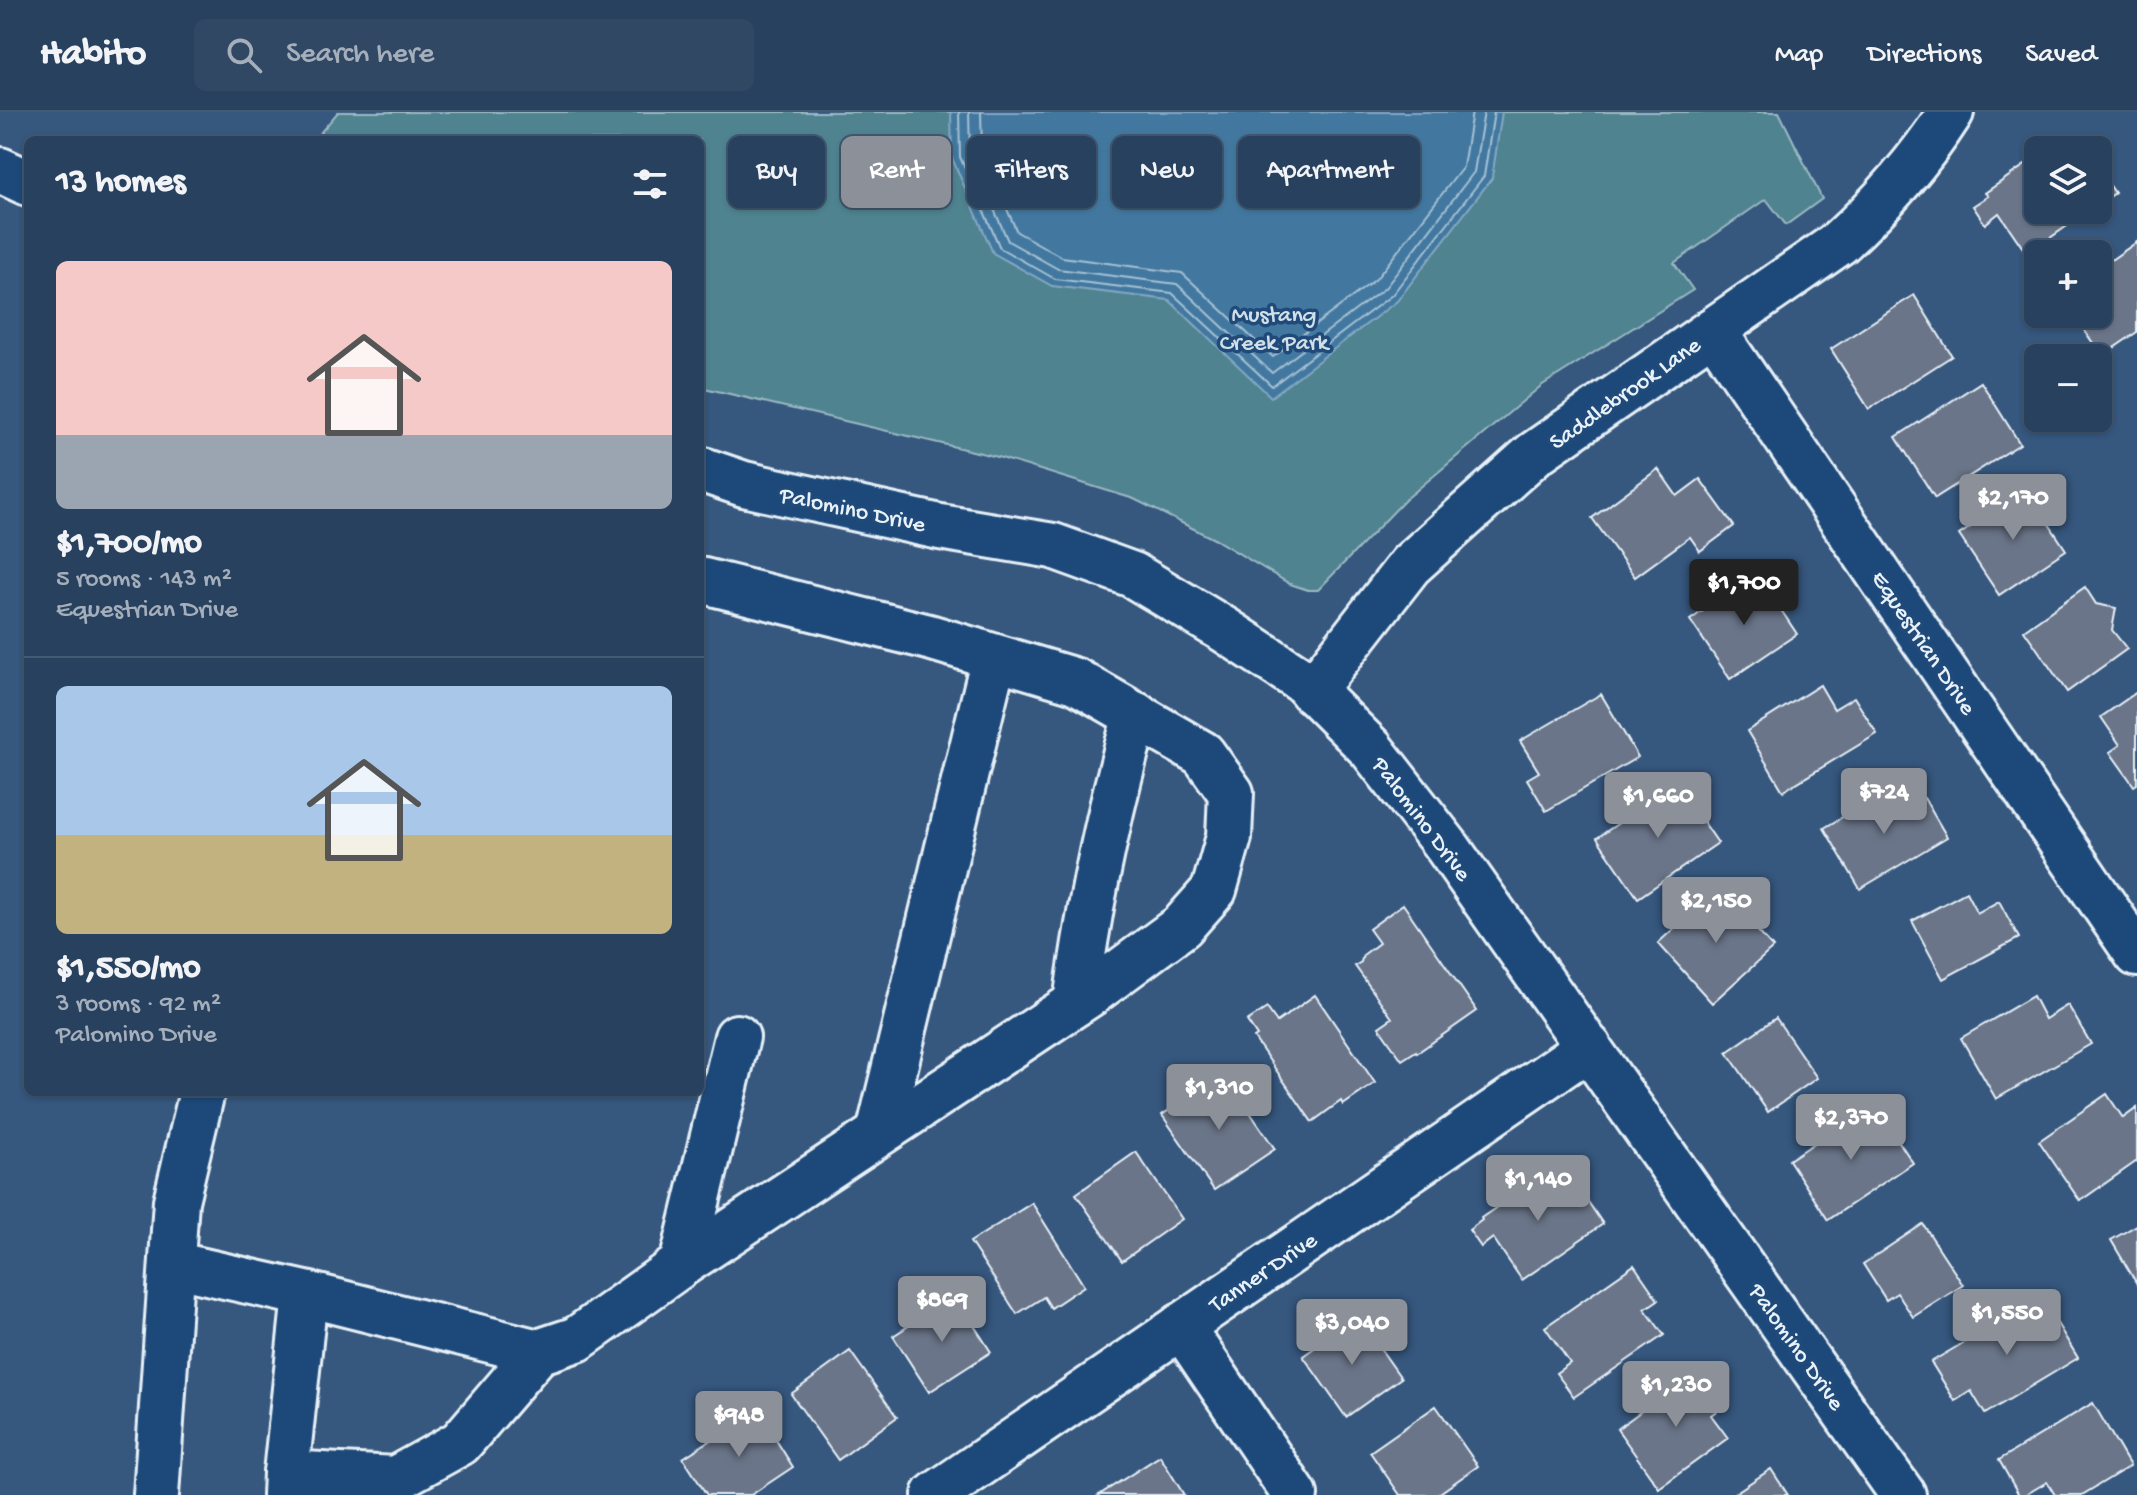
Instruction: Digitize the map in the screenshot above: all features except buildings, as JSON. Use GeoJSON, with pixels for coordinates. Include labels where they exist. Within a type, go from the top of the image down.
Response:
{"type":"FeatureCollection","features":[{"type":"Feature","properties":{"kind":"street","name":"Saddlebrook Lane"},"geometry":{"type":"LineString","coordinates":[[1312,691],[1410,565],[1534,454],[1839,243],[1879,207],[1925,152],[1951,112]]}},
{"type":"Feature","properties":{"kind":"street"},"geometry":{"type":"LineString","coordinates":[[0,170],[24,181]]}},
{"type":"Feature","properties":{"kind":"street","name":"Equestrian Drive"},"geometry":{"type":"LineString","coordinates":[[1713,330],[2137,954]]}},
{"type":"Feature","properties":{"kind":"street","name":"Palomino Drive"},"geometry":{"type":"LineString","coordinates":[[704,470],[744,484],[940,527],[1053,546],[1133,575],[1303,681],[1371,749],[1439,835],[1903,1495]]}},
{"type":"Feature","properties":{"kind":"street"},"geometry":{"type":"LineString","coordinates":[[305,1295],[286,1484],[395,1479],[460,1443],[538,1352],[577,1339],[682,1264],[1076,1003],[1182,926],[1214,890],[1229,837],[1231,793],[1203,754],[1076,681],[929,637],[704,581]]}},
{"type":"Feature","properties":{"kind":"street"},"geometry":{"type":"LineString","coordinates":[[879,1133],[994,657]]}},
{"type":"Feature","properties":{"kind":"street"},"geometry":{"type":"LineString","coordinates":[[1076,1003],[1086,927],[1112,800],[1136,715]]}},
{"type":"Feature","properties":{"kind":"street"},"geometry":{"type":"LineString","coordinates":[[682,1264],[737,1037]]}},
{"type":"Feature","properties":{"kind":"street","name":"Tanner Drive"},"geometry":{"type":"LineString","coordinates":[[935,1495],[1589,1047]]}},
{"type":"Feature","properties":{"kind":"street"},"geometry":{"type":"LineString","coordinates":[[156,1495],[176,1201],[201,1096]]}},
{"type":"Feature","properties":{"kind":"street"},"geometry":{"type":"LineString","coordinates":[[172,1264],[538,1352]]}},
{"type":"Feature","properties":{"kind":"street"},"geometry":{"type":"LineString","coordinates":[[1181,1326],[1295,1495]]}},
{"type":"Feature","properties":{"kind":"green space","name":"Mustang Creek Park"},"geometry":{"type":"Polygon","coordinates":[[[338,112],[1779,112],[1822,199],[1786,225],[1766,199],[1674,263],[1693,290],[1541,386],[1405,500],[1318,590],[1308,590],[1290,584],[1216,540],[1134,499],[998,457],[704,388],[704,136],[317,136],[338,112]]]}},
{"type":"Feature","properties":{"kind":"water"},"geometry":{"type":"Polygon","coordinates":[[[951,112],[1502,112],[1492,178],[1397,301],[1271,397],[1169,300],[1052,286],[993,253],[974,208],[1096,208],[1096,136],[967,136],[967,193],[952,158],[951,112]]]}}]}
